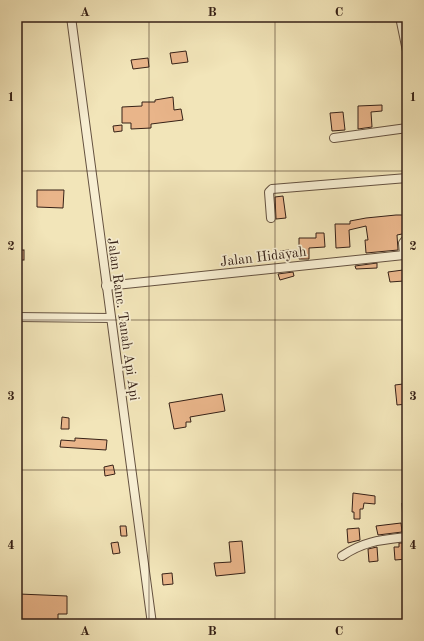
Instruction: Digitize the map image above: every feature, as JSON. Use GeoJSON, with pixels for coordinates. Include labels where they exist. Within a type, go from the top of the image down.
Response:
{"type":"FeatureCollection","features":[{"type":"Feature","properties":{"kind":"street","name":"Jalan Ranc. Tanah Api Api"},"geometry":{"type":"LineString","coordinates":[[71,17],[152,624]]}},
{"type":"Feature","properties":{"kind":"street"},"geometry":{"type":"LineString","coordinates":[[400,17],[407,51]]}},
{"type":"Feature","properties":{"kind":"street"},"geometry":{"type":"LineString","coordinates":[[334,138],[407,128]]}},
{"type":"Feature","properties":{"kind":"street"},"geometry":{"type":"LineString","coordinates":[[271,218],[268,192],[272,189],[407,178]]}},
{"type":"Feature","properties":{"kind":"street","name":"Jalan Hidayah"},"geometry":{"type":"LineString","coordinates":[[106,286],[406,255],[403,243],[407,238]]}},
{"type":"Feature","properties":{"kind":"street"},"geometry":{"type":"LineString","coordinates":[[17,317],[110,318]]}},
{"type":"Feature","properties":{"kind":"street"},"geometry":{"type":"LineString","coordinates":[[342,556],[357,546],[370,542],[407,537]]}},
{"type":"Feature","properties":{"kind":"building"},"geometry":{"type":"Polygon","coordinates":[[[186,51],[188,62],[172,64],[170,53],[186,51]]]}},
{"type":"Feature","properties":{"kind":"building"},"geometry":{"type":"Polygon","coordinates":[[[148,58],[149,67],[133,69],[131,60],[148,58]]]}},
{"type":"Feature","properties":{"kind":"building"},"geometry":{"type":"Polygon","coordinates":[[[173,97],[174,110],[181,109],[183,120],[151,124],[151,128],[131,129],[131,123],[122,123],[122,107],[142,106],[142,102],[155,102],[155,100],[173,97]]]}},
{"type":"Feature","properties":{"kind":"building"},"geometry":{"type":"Polygon","coordinates":[[[382,105],[382,111],[371,112],[372,127],[358,129],[358,106],[382,105]]]}},
{"type":"Feature","properties":{"kind":"building"},"geometry":{"type":"Polygon","coordinates":[[[343,112],[345,130],[332,131],[330,113],[343,112]]]}},
{"type":"Feature","properties":{"kind":"building"},"geometry":{"type":"Polygon","coordinates":[[[122,125],[122,131],[114,132],[113,126],[122,125]]]}},
{"type":"Feature","properties":{"kind":"building"},"geometry":{"type":"Polygon","coordinates":[[[37,190],[64,190],[63,208],[37,207],[37,190]]]}},
{"type":"Feature","properties":{"kind":"building"},"geometry":{"type":"Polygon","coordinates":[[[283,196],[286,218],[276,219],[275,197],[283,196]]]}},
{"type":"Feature","properties":{"kind":"building"},"geometry":{"type":"Polygon","coordinates":[[[407,215],[407,233],[397,235],[398,250],[366,253],[365,240],[368,240],[366,226],[349,230],[350,247],[336,248],[335,224],[350,224],[350,221],[407,215]]]}},
{"type":"Feature","properties":{"kind":"building"},"geometry":{"type":"Polygon","coordinates":[[[316,233],[324,233],[325,247],[309,248],[309,259],[299,259],[299,238],[316,238],[316,233]]]}},
{"type":"Feature","properties":{"kind":"building"},"geometry":{"type":"Polygon","coordinates":[[[17,250],[24,250],[24,260],[17,260],[17,250]]]}},
{"type":"Feature","properties":{"kind":"building"},"geometry":{"type":"Polygon","coordinates":[[[289,250],[290,256],[281,258],[280,251],[289,250]]]}},
{"type":"Feature","properties":{"kind":"building"},"geometry":{"type":"Polygon","coordinates":[[[377,263],[377,268],[356,269],[355,266],[377,263]]]}},
{"type":"Feature","properties":{"kind":"building"},"geometry":{"type":"Polygon","coordinates":[[[403,270],[404,281],[390,282],[388,272],[403,270]]]}},
{"type":"Feature","properties":{"kind":"building"},"geometry":{"type":"Polygon","coordinates":[[[293,272],[294,276],[280,280],[278,274],[293,272]]]}},
{"type":"Feature","properties":{"kind":"building"},"geometry":{"type":"Polygon","coordinates":[[[403,384],[404,391],[407,390],[407,404],[397,405],[395,385],[403,384]]]}},
{"type":"Feature","properties":{"kind":"building"},"geometry":{"type":"Polygon","coordinates":[[[222,394],[225,411],[190,417],[191,422],[186,422],[186,427],[174,429],[169,403],[222,394]]]}},
{"type":"Feature","properties":{"kind":"building"},"geometry":{"type":"Polygon","coordinates":[[[62,417],[69,418],[69,429],[61,429],[62,417]]]}},
{"type":"Feature","properties":{"kind":"building"},"geometry":{"type":"Polygon","coordinates":[[[75,438],[107,440],[106,450],[60,447],[61,440],[75,441],[75,438]]]}},
{"type":"Feature","properties":{"kind":"building"},"geometry":{"type":"Polygon","coordinates":[[[113,465],[115,474],[105,476],[104,467],[113,465]]]}},
{"type":"Feature","properties":{"kind":"building"},"geometry":{"type":"Polygon","coordinates":[[[353,493],[375,496],[375,504],[364,503],[363,509],[360,509],[360,519],[354,519],[354,512],[352,512],[353,493]]]}},
{"type":"Feature","properties":{"kind":"building"},"geometry":{"type":"Polygon","coordinates":[[[402,503],[407,503],[407,521],[403,521],[402,503]]]}},
{"type":"Feature","properties":{"kind":"building"},"geometry":{"type":"Polygon","coordinates":[[[401,523],[402,532],[378,535],[376,526],[401,523]]]}},
{"type":"Feature","properties":{"kind":"building"},"geometry":{"type":"Polygon","coordinates":[[[120,526],[126,526],[127,536],[121,536],[120,526]]]}},
{"type":"Feature","properties":{"kind":"building"},"geometry":{"type":"Polygon","coordinates":[[[359,528],[360,540],[348,543],[347,529],[359,528]]]}},
{"type":"Feature","properties":{"kind":"building"},"geometry":{"type":"Polygon","coordinates":[[[242,541],[245,573],[216,576],[214,563],[231,562],[229,542],[242,541]]]}},
{"type":"Feature","properties":{"kind":"building"},"geometry":{"type":"Polygon","coordinates":[[[118,542],[120,553],[113,554],[111,543],[118,542]]]}},
{"type":"Feature","properties":{"kind":"building"},"geometry":{"type":"Polygon","coordinates":[[[399,543],[407,543],[407,559],[395,560],[394,547],[399,547],[399,543]]]}},
{"type":"Feature","properties":{"kind":"building"},"geometry":{"type":"Polygon","coordinates":[[[377,547],[378,561],[369,562],[368,549],[377,547]]]}},
{"type":"Feature","properties":{"kind":"building"},"geometry":{"type":"Polygon","coordinates":[[[172,573],[173,584],[163,585],[162,574],[172,573]]]}},
{"type":"Feature","properties":{"kind":"building"},"geometry":{"type":"Polygon","coordinates":[[[19,594],[67,596],[67,614],[58,614],[58,624],[19,624],[19,594]]]}}]}
